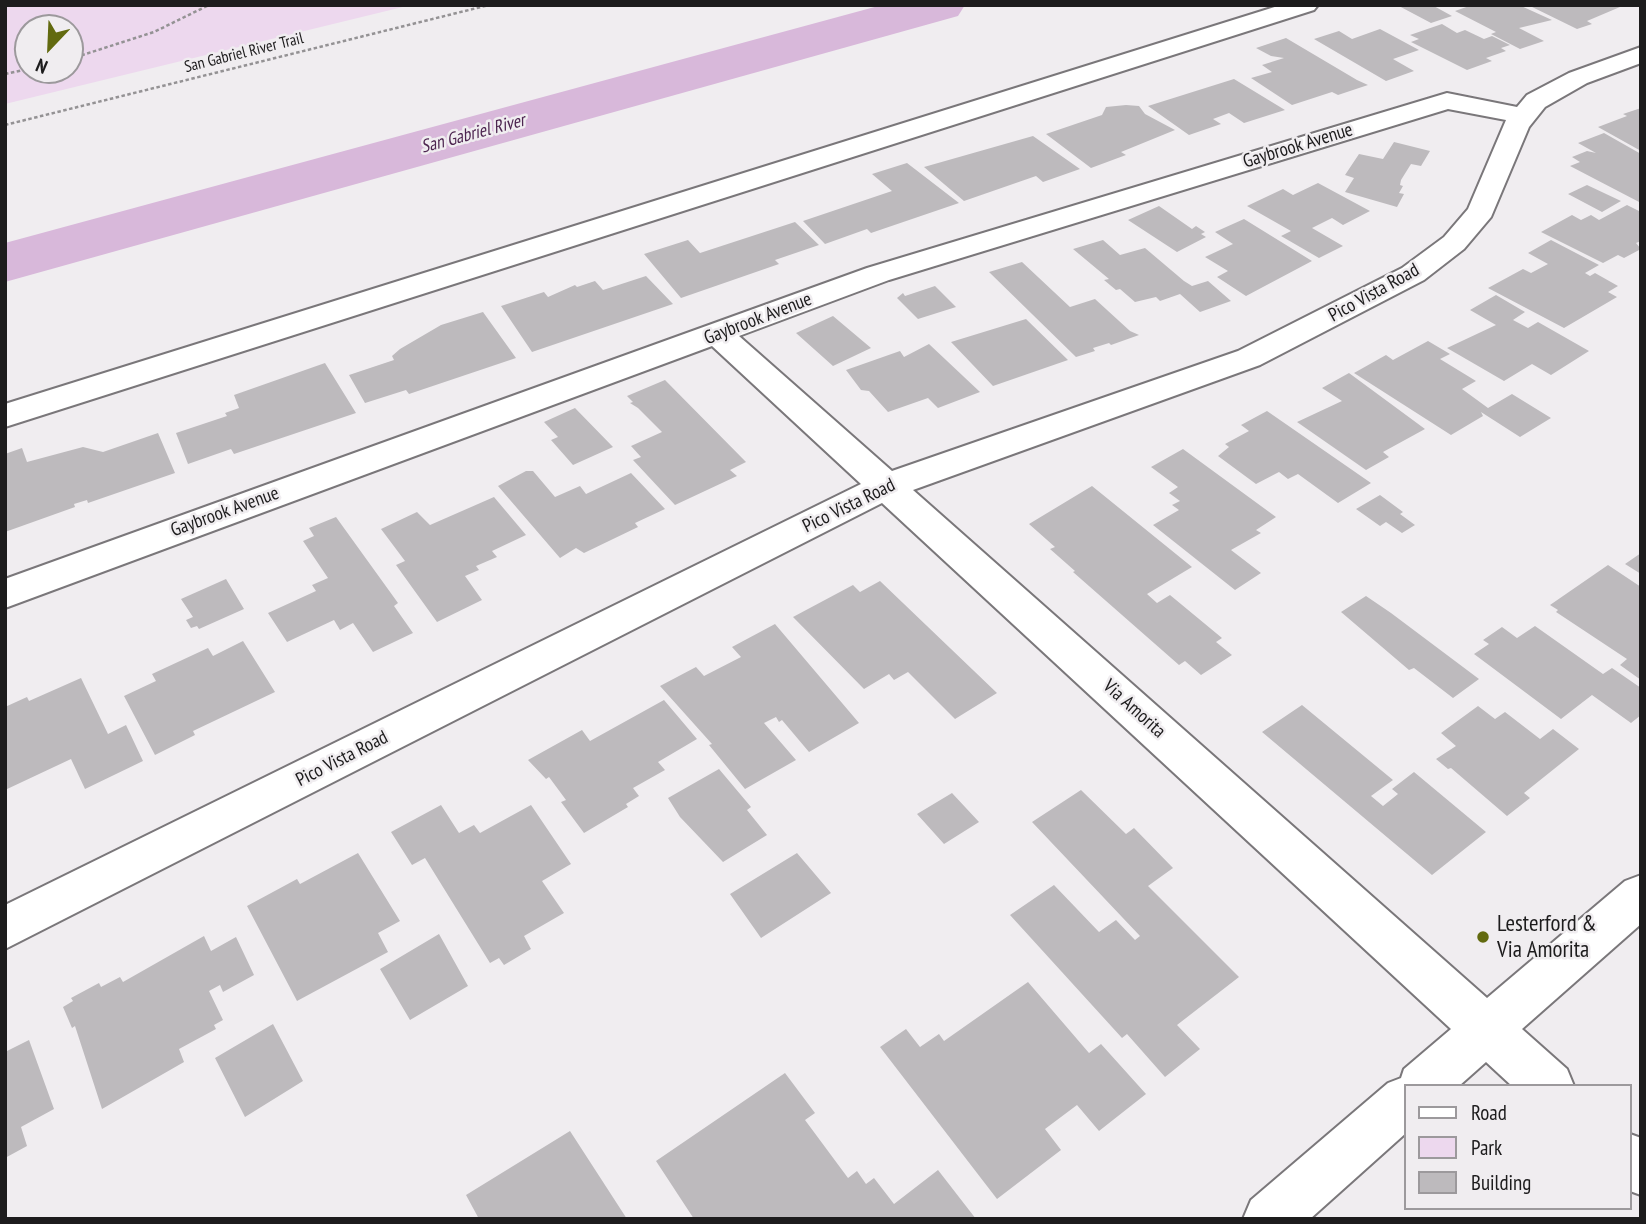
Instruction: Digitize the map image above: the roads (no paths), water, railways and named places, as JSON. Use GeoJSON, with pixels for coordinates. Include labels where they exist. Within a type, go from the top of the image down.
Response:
{"type":"FeatureCollection","features":[{"type":"Feature","properties":{"kind":"street"},"geometry":{"type":"LineString","coordinates":[[5,416],[1306,5]]}},
{"type":"Feature","properties":{"kind":"street","name":"Pico Vista Road"},"geometry":{"type":"LineString","coordinates":[[5,928],[887,486],[1249,358],[1413,274],[1454,243],[1481,211],[1514,128],[1536,101],[1564,84],[1641,54]]}},
{"type":"Feature","properties":{"kind":"street","name":"Gaybrook Avenue"},"geometry":{"type":"LineString","coordinates":[[5,594],[184,526],[878,274],[1447,100],[1523,116]]}},
{"type":"Feature","properties":{"kind":"street","name":"Via Amorita"},"geometry":{"type":"LineString","coordinates":[[718,334],[1547,1084]]}},
{"type":"Feature","properties":{"kind":"street"},"geometry":{"type":"LineString","coordinates":[[1424,1084],[1641,895]]}},
{"type":"Feature","properties":{"kind":"street"},"geometry":{"type":"LineString","coordinates":[[1270,1219],[1404,1102]]}},
{"type":"Feature","properties":{"kind":"waterway","name":"San Gabriel River"},"geometry":{"type":"LineString","coordinates":[[5,263],[940,5]]}},
{"type":"Feature","properties":{"kind":"place","name":"Lesterford & Via Amorita"},"geometry":{"type":"Point","coordinates":[1483,937]}}]}
